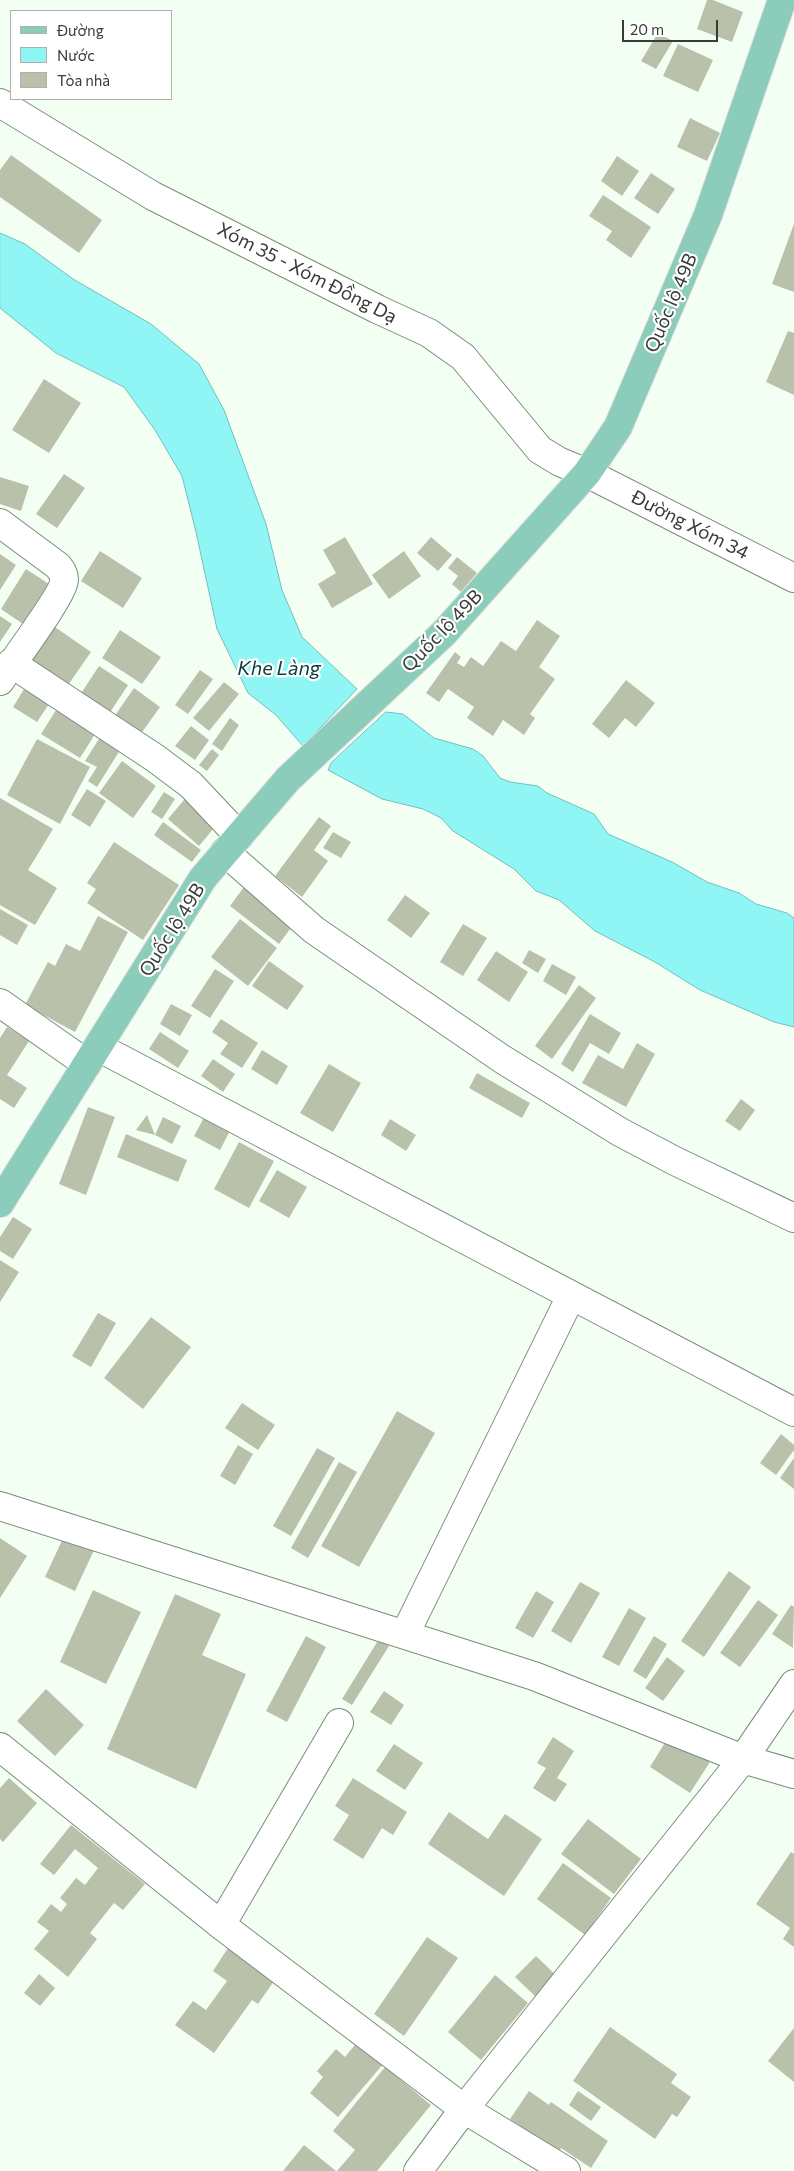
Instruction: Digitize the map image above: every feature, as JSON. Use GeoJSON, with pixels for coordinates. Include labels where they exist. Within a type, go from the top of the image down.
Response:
{"type":"FeatureCollection","features":[{"type":"Feature","properties":{"kind":"main road","name":"Quốc lộ 49B"},"geometry":{"type":"LineString","coordinates":[[0,1203],[204,878],[288,780],[444,633],[587,473],[618,427],[708,214],[782,0]]}},
{"type":"Feature","properties":{"kind":"street","name":"Xóm 35 - Xóm Đồng Dạ"},"geometry":{"type":"LineString","coordinates":[[0,103],[153,196],[376,309],[429,333],[463,357],[540,450],[560,462],[587,473]]}},
{"type":"Feature","properties":{"kind":"street","name":"Đường Xóm 34"},"geometry":{"type":"LineString","coordinates":[[587,473],[794,578]]}},
{"type":"Feature","properties":{"kind":"street"},"geometry":{"type":"LineString","coordinates":[[0,523],[58,566],[65,580],[56,598],[6,672],[155,758],[191,785],[232,844],[314,930],[502,1059],[620,1132],[675,1161],[794,1218]]}},
{"type":"Feature","properties":{"kind":"street"},"geometry":{"type":"LineString","coordinates":[[0,1003],[93,1055],[571,1296],[794,1412]]}},
{"type":"Feature","properties":{"kind":"street"},"geometry":{"type":"LineString","coordinates":[[405,1634],[571,1296]]}},
{"type":"Feature","properties":{"kind":"street"},"geometry":{"type":"LineString","coordinates":[[0,1506],[534,1676],[743,1759],[794,1774]]}},
{"type":"Feature","properties":{"kind":"street"},"geometry":{"type":"LineString","coordinates":[[418,2171],[464,2109],[743,1759],[794,1684]]}},
{"type":"Feature","properties":{"kind":"street"},"geometry":{"type":"LineString","coordinates":[[221,1925],[339,1723]]}},
{"type":"Feature","properties":{"kind":"street"},"geometry":{"type":"LineString","coordinates":[[0,1747],[221,1925],[464,2109],[566,2171]]}},
{"type":"Feature","properties":{"kind":"water","name":"Khe Làng"},"geometry":{"type":"Polygon","coordinates":[[[0,233],[25,244],[73,279],[151,324],[199,364],[224,410],[266,524],[282,590],[302,637],[357,689],[303,746],[276,715],[248,693],[217,629],[182,476],[155,430],[124,387],[56,353],[0,308],[0,233]]]}},
{"type":"Feature","properties":{"kind":"water"},"geometry":{"type":"Polygon","coordinates":[[[386,712],[403,714],[434,738],[473,749],[483,756],[500,778],[510,782],[538,786],[547,793],[594,814],[608,834],[672,862],[707,882],[739,893],[756,904],[787,913],[794,918],[794,1027],[774,1022],[700,990],[655,962],[595,931],[559,900],[536,891],[514,869],[453,831],[441,818],[423,809],[382,799],[328,770],[331,763],[386,712]]]}},
{"type":"Feature","properties":{"kind":"building"},"geometry":{"type":"Polygon","coordinates":[[[707,0],[713,0],[743,12],[732,42],[697,29],[707,0]]]}},
{"type":"Feature","properties":{"kind":"building"},"geometry":{"type":"Polygon","coordinates":[[[658,33],[673,41],[656,69],[641,61],[658,33]]]}},
{"type":"Feature","properties":{"kind":"building"},"geometry":{"type":"Polygon","coordinates":[[[678,44],[713,60],[698,92],[663,76],[678,44]]]}},
{"type":"Feature","properties":{"kind":"building"},"geometry":{"type":"Polygon","coordinates":[[[690,118],[720,133],[707,161],[677,147],[690,118]]]}},
{"type":"Feature","properties":{"kind":"building"},"geometry":{"type":"Polygon","coordinates":[[[11,155],[102,220],[79,253],[0,197],[0,170],[11,155]]]}},
{"type":"Feature","properties":{"kind":"building"},"geometry":{"type":"Polygon","coordinates":[[[617,156],[639,171],[622,196],[601,181],[617,156]]]}},
{"type":"Feature","properties":{"kind":"building"},"geometry":{"type":"Polygon","coordinates":[[[651,173],[675,189],[658,214],[634,198],[651,173]]]}},
{"type":"Feature","properties":{"kind":"building"},"geometry":{"type":"Polygon","coordinates":[[[603,195],[651,227],[631,258],[606,240],[612,231],[589,216],[603,195]]]}},
{"type":"Feature","properties":{"kind":"building"},"geometry":{"type":"Polygon","coordinates":[[[794,224],[794,292],[772,284],[794,224]]]}},
{"type":"Feature","properties":{"kind":"building"},"geometry":{"type":"Polygon","coordinates":[[[788,331],[794,333],[794,395],[766,382],[788,331]]]}},
{"type":"Feature","properties":{"kind":"building"},"geometry":{"type":"Polygon","coordinates":[[[44,379],[81,403],[49,453],[12,430],[44,379]]]}},
{"type":"Feature","properties":{"kind":"building"},"geometry":{"type":"Polygon","coordinates":[[[64,474],[85,488],[57,528],[36,514],[64,474]]]}},
{"type":"Feature","properties":{"kind":"building"},"geometry":{"type":"Polygon","coordinates":[[[0,477],[29,486],[21,511],[0,504],[0,477]]]}},
{"type":"Feature","properties":{"kind":"building"},"geometry":{"type":"Polygon","coordinates":[[[345,537],[373,584],[332,608],[318,584],[336,573],[323,550],[345,537]]]}},
{"type":"Feature","properties":{"kind":"building"},"geometry":{"type":"Polygon","coordinates":[[[431,537],[452,555],[438,571],[417,553],[431,537]]]}},
{"type":"Feature","properties":{"kind":"building"},"geometry":{"type":"Polygon","coordinates":[[[100,551],[142,578],[123,608],[81,581],[100,551]]]}},
{"type":"Feature","properties":{"kind":"building"},"geometry":{"type":"Polygon","coordinates":[[[404,551],[421,576],[389,599],[372,575],[404,551]]]}},
{"type":"Feature","properties":{"kind":"building"},"geometry":{"type":"Polygon","coordinates":[[[0,554],[16,565],[0,590],[0,554]]]}},
{"type":"Feature","properties":{"kind":"building"},"geometry":{"type":"Polygon","coordinates":[[[457,557],[477,573],[461,592],[452,584],[458,576],[448,568],[457,557]]]}},
{"type":"Feature","properties":{"kind":"building"},"geometry":{"type":"Polygon","coordinates":[[[26,569],[49,584],[23,624],[1,609],[26,569]]]}},
{"type":"Feature","properties":{"kind":"building"},"geometry":{"type":"Polygon","coordinates":[[[0,616],[12,624],[0,642],[0,616]]]}},
{"type":"Feature","properties":{"kind":"building"},"geometry":{"type":"Polygon","coordinates":[[[537,620],[560,636],[539,667],[555,679],[530,714],[535,718],[524,735],[503,720],[493,736],[467,718],[474,707],[448,689],[439,702],[426,693],[455,652],[461,657],[457,663],[464,667],[471,657],[483,666],[501,641],[516,651],[537,620]]]}},
{"type":"Feature","properties":{"kind":"building"},"geometry":{"type":"Polygon","coordinates":[[[52,625],[91,652],[66,688],[28,662],[52,625]]]}},
{"type":"Feature","properties":{"kind":"building"},"geometry":{"type":"Polygon","coordinates":[[[120,630],[161,657],[142,684],[102,658],[120,630]]]}},
{"type":"Feature","properties":{"kind":"building"},"geometry":{"type":"Polygon","coordinates":[[[99,666],[128,685],[107,717],[78,698],[99,666]]]}},
{"type":"Feature","properties":{"kind":"building"},"geometry":{"type":"Polygon","coordinates":[[[200,670],[213,679],[188,714],[175,705],[200,670]]]}},
{"type":"Feature","properties":{"kind":"building"},"geometry":{"type":"Polygon","coordinates":[[[626,680],[655,703],[636,727],[625,718],[609,738],[592,724],[626,680]]]}},
{"type":"Feature","properties":{"kind":"building"},"geometry":{"type":"Polygon","coordinates":[[[224,682],[239,694],[209,731],[193,718],[224,682]]]}},
{"type":"Feature","properties":{"kind":"building"},"geometry":{"type":"Polygon","coordinates":[[[26,686],[51,701],[37,722],[13,707],[26,686]]]}},
{"type":"Feature","properties":{"kind":"building"},"geometry":{"type":"Polygon","coordinates":[[[134,688],[160,707],[140,735],[114,717],[134,688]]]}},
{"type":"Feature","properties":{"kind":"building"},"geometry":{"type":"Polygon","coordinates":[[[58,707],[97,731],[80,758],[41,734],[58,707]]]}},
{"type":"Feature","properties":{"kind":"building"},"geometry":{"type":"Polygon","coordinates":[[[230,718],[239,725],[222,751],[212,744],[230,718]]]}},
{"type":"Feature","properties":{"kind":"building"},"geometry":{"type":"Polygon","coordinates":[[[191,726],[209,740],[195,760],[175,746],[191,726]]]}},
{"type":"Feature","properties":{"kind":"building"},"geometry":{"type":"Polygon","coordinates":[[[102,734],[122,747],[97,787],[88,781],[97,767],[85,761],[102,734]]]}},
{"type":"Feature","properties":{"kind":"building"},"geometry":{"type":"Polygon","coordinates":[[[37,739],[90,767],[60,824],[7,795],[37,739]]]}},
{"type":"Feature","properties":{"kind":"building"},"geometry":{"type":"Polygon","coordinates":[[[212,749],[219,755],[207,771],[199,765],[212,749]]]}},
{"type":"Feature","properties":{"kind":"building"},"geometry":{"type":"Polygon","coordinates":[[[122,761],[156,786],[133,818],[99,793],[122,761]]]}},
{"type":"Feature","properties":{"kind":"building"},"geometry":{"type":"Polygon","coordinates":[[[87,789],[106,801],[90,827],[71,815],[87,789]]]}},
{"type":"Feature","properties":{"kind":"building"},"geometry":{"type":"Polygon","coordinates":[[[164,792],[175,799],[162,819],[151,812],[164,792]]]}},
{"type":"Feature","properties":{"kind":"building"},"geometry":{"type":"Polygon","coordinates":[[[188,795],[219,822],[199,846],[168,819],[188,795]]]}},
{"type":"Feature","properties":{"kind":"building"},"geometry":{"type":"Polygon","coordinates":[[[0,798],[53,829],[28,870],[57,888],[35,925],[0,905],[0,798]]]}},
{"type":"Feature","properties":{"kind":"building"},"geometry":{"type":"Polygon","coordinates":[[[319,817],[331,826],[314,850],[328,861],[302,897],[275,876],[319,817]]]}},
{"type":"Feature","properties":{"kind":"building"},"geometry":{"type":"Polygon","coordinates":[[[163,822],[201,850],[192,862],[154,835],[163,822]]]}},
{"type":"Feature","properties":{"kind":"building"},"geometry":{"type":"Polygon","coordinates":[[[333,832],[351,842],[341,858],[323,848],[333,832]]]}},
{"type":"Feature","properties":{"kind":"building"},"geometry":{"type":"Polygon","coordinates":[[[114,842],[179,885],[143,940],[87,903],[96,889],[87,883],[114,842]]]}},
{"type":"Feature","properties":{"kind":"building"},"geometry":{"type":"Polygon","coordinates":[[[244,887],[293,925],[279,944],[230,906],[244,887]]]}},
{"type":"Feature","properties":{"kind":"building"},"geometry":{"type":"Polygon","coordinates":[[[405,895],[430,913],[411,938],[387,920],[405,895]]]}},
{"type":"Feature","properties":{"kind":"building"},"geometry":{"type":"Polygon","coordinates":[[[0,909],[28,925],[17,945],[0,935],[0,909]]]}},
{"type":"Feature","properties":{"kind":"building"},"geometry":{"type":"Polygon","coordinates":[[[98,916],[128,932],[75,1032],[25,1005],[48,962],[55,966],[66,944],[80,951],[98,916]]]}},
{"type":"Feature","properties":{"kind":"building"},"geometry":{"type":"Polygon","coordinates":[[[240,919],[277,948],[248,986],[211,957],[240,919]]]}},
{"type":"Feature","properties":{"kind":"building"},"geometry":{"type":"Polygon","coordinates":[[[463,924],[487,938],[463,976],[440,962],[463,924]]]}},
{"type":"Feature","properties":{"kind":"building"},"geometry":{"type":"Polygon","coordinates":[[[529,950],[546,959],[538,973],[522,963],[529,950]]]}},
{"type":"Feature","properties":{"kind":"building"},"geometry":{"type":"Polygon","coordinates":[[[496,951],[528,972],[509,1002],[477,980],[496,951]]]}},
{"type":"Feature","properties":{"kind":"building"},"geometry":{"type":"Polygon","coordinates":[[[269,961],[304,986],[287,1010],[252,986],[269,961]]]}},
{"type":"Feature","properties":{"kind":"building"},"geometry":{"type":"Polygon","coordinates":[[[552,964],[576,977],[566,995],[543,981],[552,964]]]}},
{"type":"Feature","properties":{"kind":"building"},"geometry":{"type":"Polygon","coordinates":[[[215,969],[234,981],[210,1018],[191,1006],[215,969]]]}},
{"type":"Feature","properties":{"kind":"building"},"geometry":{"type":"Polygon","coordinates":[[[579,985],[596,998],[552,1059],[535,1046],[579,985]]]}},
{"type":"Feature","properties":{"kind":"building"},"geometry":{"type":"Polygon","coordinates":[[[171,1004],[192,1015],[180,1036],[160,1024],[171,1004]]]}},
{"type":"Feature","properties":{"kind":"building"},"geometry":{"type":"Polygon","coordinates":[[[590,1014],[621,1033],[609,1054],[590,1043],[573,1072],[561,1064],[590,1014]]]}},
{"type":"Feature","properties":{"kind":"building"},"geometry":{"type":"Polygon","coordinates":[[[221,1019],[258,1043],[242,1068],[220,1054],[228,1043],[212,1032],[221,1019]]]}},
{"type":"Feature","properties":{"kind":"building"},"geometry":{"type":"Polygon","coordinates":[[[7,1027],[29,1041],[7,1075],[27,1088],[14,1108],[0,1099],[0,1038],[7,1027]]]}},
{"type":"Feature","properties":{"kind":"building"},"geometry":{"type":"Polygon","coordinates":[[[160,1032],[189,1051],[178,1068],[149,1049],[160,1032]]]}},
{"type":"Feature","properties":{"kind":"building"},"geometry":{"type":"Polygon","coordinates":[[[637,1043],[655,1054],[626,1107],[582,1083],[598,1055],[623,1069],[637,1043]]]}},
{"type":"Feature","properties":{"kind":"building"},"geometry":{"type":"Polygon","coordinates":[[[262,1050],[288,1066],[277,1085],[251,1069],[262,1050]]]}},
{"type":"Feature","properties":{"kind":"building"},"geometry":{"type":"Polygon","coordinates":[[[213,1059],[235,1074],[223,1092],[201,1076],[213,1059]]]}},
{"type":"Feature","properties":{"kind":"building"},"geometry":{"type":"Polygon","coordinates":[[[329,1064],[361,1083],[333,1132],[300,1113],[329,1064]]]}},
{"type":"Feature","properties":{"kind":"building"},"geometry":{"type":"Polygon","coordinates":[[[477,1073],[530,1103],[522,1118],[469,1088],[477,1073]]]}},
{"type":"Feature","properties":{"kind":"building"},"geometry":{"type":"Polygon","coordinates":[[[741,1099],[755,1110],[740,1131],[725,1121],[741,1099]]]}},
{"type":"Feature","properties":{"kind":"building"},"geometry":{"type":"Polygon","coordinates":[[[88,1107],[115,1117],[86,1195],[59,1184],[88,1107]]]}},
{"type":"Feature","properties":{"kind":"building"},"geometry":{"type":"Polygon","coordinates":[[[207,1112],[233,1125],[220,1150],[194,1136],[207,1112]]]}},
{"type":"Feature","properties":{"kind":"building"},"geometry":{"type":"Polygon","coordinates":[[[147,1115],[155,1135],[136,1130],[147,1115]]]}},
{"type":"Feature","properties":{"kind":"building"},"geometry":{"type":"Polygon","coordinates":[[[163,1117],[181,1126],[172,1144],[155,1135],[163,1117]]]}},
{"type":"Feature","properties":{"kind":"building"},"geometry":{"type":"Polygon","coordinates":[[[390,1119],[416,1135],[406,1151],[381,1135],[390,1119]]]}},
{"type":"Feature","properties":{"kind":"building"},"geometry":{"type":"Polygon","coordinates":[[[126,1134],[187,1160],[178,1182],[117,1157],[126,1134]]]}},
{"type":"Feature","properties":{"kind":"building"},"geometry":{"type":"Polygon","coordinates":[[[239,1142],[274,1161],[249,1208],[214,1189],[239,1142]]]}},
{"type":"Feature","properties":{"kind":"building"},"geometry":{"type":"Polygon","coordinates":[[[277,1170],[307,1187],[289,1218],[259,1201],[277,1170]]]}},
{"type":"Feature","properties":{"kind":"building"},"geometry":{"type":"Polygon","coordinates":[[[13,1217],[32,1229],[13,1259],[0,1251],[0,1237],[13,1217]]]}},
{"type":"Feature","properties":{"kind":"building"},"geometry":{"type":"Polygon","coordinates":[[[0,1260],[19,1272],[0,1302],[0,1260]]]}},
{"type":"Feature","properties":{"kind":"building"},"geometry":{"type":"Polygon","coordinates":[[[98,1313],[116,1323],[91,1367],[72,1356],[98,1313]]]}},
{"type":"Feature","properties":{"kind":"building"},"geometry":{"type":"Polygon","coordinates":[[[151,1317],[191,1347],[143,1409],[104,1378],[151,1317]]]}},
{"type":"Feature","properties":{"kind":"building"},"geometry":{"type":"Polygon","coordinates":[[[242,1403],[275,1425],[258,1450],[225,1428],[242,1403]]]}},
{"type":"Feature","properties":{"kind":"building"},"geometry":{"type":"Polygon","coordinates":[[[397,1411],[435,1433],[359,1567],[321,1546],[397,1411]]]}},
{"type":"Feature","properties":{"kind":"building"},"geometry":{"type":"Polygon","coordinates":[[[781,1434],[794,1445],[794,1450],[776,1475],[760,1463],[781,1434]]]}},
{"type":"Feature","properties":{"kind":"building"},"geometry":{"type":"Polygon","coordinates":[[[238,1445],[253,1454],[235,1485],[220,1476],[238,1445]]]}},
{"type":"Feature","properties":{"kind":"building"},"geometry":{"type":"Polygon","coordinates":[[[317,1448],[335,1458],[291,1536],[273,1526],[317,1448]]]}},
{"type":"Feature","properties":{"kind":"building"},"geometry":{"type":"Polygon","coordinates":[[[794,1458],[794,1489],[780,1478],[794,1458]]]}},
{"type":"Feature","properties":{"kind":"building"},"geometry":{"type":"Polygon","coordinates":[[[339,1462],[357,1472],[308,1558],[291,1548],[339,1462]]]}},
{"type":"Feature","properties":{"kind":"building"},"geometry":{"type":"Polygon","coordinates":[[[65,1534],[95,1548],[75,1591],[45,1577],[65,1534]]]}},
{"type":"Feature","properties":{"kind":"building"},"geometry":{"type":"Polygon","coordinates":[[[0,1538],[27,1556],[0,1598],[0,1538]]]}},
{"type":"Feature","properties":{"kind":"building"},"geometry":{"type":"Polygon","coordinates":[[[729,1571],[751,1587],[704,1657],[681,1641],[729,1571]]]}},
{"type":"Feature","properties":{"kind":"building"},"geometry":{"type":"Polygon","coordinates":[[[580,1582],[600,1593],[571,1643],[551,1631],[580,1582]]]}},
{"type":"Feature","properties":{"kind":"building"},"geometry":{"type":"Polygon","coordinates":[[[93,1590],[141,1612],[106,1684],[60,1662],[93,1590]]]}},
{"type":"Feature","properties":{"kind":"building"},"geometry":{"type":"Polygon","coordinates":[[[536,1591],[554,1602],[533,1638],[515,1628],[536,1591]]]}},
{"type":"Feature","properties":{"kind":"building"},"geometry":{"type":"Polygon","coordinates":[[[175,1594],[221,1614],[202,1655],[246,1674],[196,1789],[107,1749],[175,1594]]]}},
{"type":"Feature","properties":{"kind":"building"},"geometry":{"type":"Polygon","coordinates":[[[758,1600],[778,1615],[740,1667],[720,1653],[758,1600]]]}},
{"type":"Feature","properties":{"kind":"building"},"geometry":{"type":"Polygon","coordinates":[[[791,1605],[794,1607],[793,1648],[772,1634],[791,1605]]]}},
{"type":"Feature","properties":{"kind":"building"},"geometry":{"type":"Polygon","coordinates":[[[629,1608],[646,1618],[619,1666],[602,1657],[629,1608]]]}},
{"type":"Feature","properties":{"kind":"building"},"geometry":{"type":"Polygon","coordinates":[[[306,1636],[326,1647],[287,1722],[266,1711],[306,1636]]]}},
{"type":"Feature","properties":{"kind":"building"},"geometry":{"type":"Polygon","coordinates":[[[654,1636],[667,1644],[646,1679],[633,1671],[654,1636]]]}},
{"type":"Feature","properties":{"kind":"building"},"geometry":{"type":"Polygon","coordinates":[[[379,1639],[389,1646],[352,1705],[342,1699],[379,1639]]]}},
{"type":"Feature","properties":{"kind":"building"},"geometry":{"type":"Polygon","coordinates":[[[667,1657],[685,1671],[663,1701],[645,1688],[667,1657]]]}},
{"type":"Feature","properties":{"kind":"building"},"geometry":{"type":"Polygon","coordinates":[[[46,1689],[84,1725],[55,1756],[17,1721],[46,1689]]]}},
{"type":"Feature","properties":{"kind":"building"},"geometry":{"type":"Polygon","coordinates":[[[384,1691],[404,1705],[391,1725],[370,1712],[384,1691]]]}},
{"type":"Feature","properties":{"kind":"building"},"geometry":{"type":"Polygon","coordinates":[[[669,1736],[710,1762],[690,1793],[650,1767],[669,1736]]]}},
{"type":"Feature","properties":{"kind":"building"},"geometry":{"type":"Polygon","coordinates":[[[553,1737],[574,1751],[557,1778],[567,1784],[555,1802],[533,1788],[546,1768],[537,1763],[553,1737]]]}},
{"type":"Feature","properties":{"kind":"building"},"geometry":{"type":"Polygon","coordinates":[[[394,1744],[423,1763],[405,1790],[376,1771],[394,1744]]]}},
{"type":"Feature","properties":{"kind":"building"},"geometry":{"type":"Polygon","coordinates":[[[9,1778],[37,1803],[3,1842],[0,1839],[0,1788],[9,1778]]]}},
{"type":"Feature","properties":{"kind":"building"},"geometry":{"type":"Polygon","coordinates":[[[353,1778],[407,1812],[393,1835],[382,1828],[363,1859],[333,1840],[349,1815],[335,1806],[353,1778]]]}},
{"type":"Feature","properties":{"kind":"building"},"geometry":{"type":"Polygon","coordinates":[[[449,1812],[488,1839],[505,1814],[542,1839],[504,1896],[428,1844],[449,1812]]]}},
{"type":"Feature","properties":{"kind":"building"},"geometry":{"type":"Polygon","coordinates":[[[588,1819],[641,1859],[614,1894],[561,1854],[588,1819]]]}},
{"type":"Feature","properties":{"kind":"building"},"geometry":{"type":"Polygon","coordinates":[[[71,1825],[145,1884],[123,1910],[114,1903],[90,1933],[97,1939],[68,1977],[34,1949],[49,1931],[37,1922],[51,1904],[61,1912],[67,1904],[60,1898],[76,1878],[85,1885],[98,1868],[75,1849],[54,1875],[40,1864],[71,1825]]]}},
{"type":"Feature","properties":{"kind":"building"},"geometry":{"type":"Polygon","coordinates":[[[791,1852],[794,1854],[794,1947],[783,1939],[790,1928],[756,1904],[791,1852]]]}},
{"type":"Feature","properties":{"kind":"building"},"geometry":{"type":"Polygon","coordinates":[[[563,1863],[611,1898],[585,1935],[537,1899],[563,1863]]]}},
{"type":"Feature","properties":{"kind":"building"},"geometry":{"type":"Polygon","coordinates":[[[427,1937],[458,1958],[404,2036],[374,2014],[427,1937]]]}},
{"type":"Feature","properties":{"kind":"building"},"geometry":{"type":"Polygon","coordinates":[[[228,1948],[274,1981],[258,2004],[252,2000],[214,2053],[175,2025],[193,2001],[206,2010],[227,1981],[213,1971],[228,1948]]]}},
{"type":"Feature","properties":{"kind":"building"},"geometry":{"type":"Polygon","coordinates":[[[536,1956],[558,1977],[537,1998],[515,1977],[536,1956]]]}},
{"type":"Feature","properties":{"kind":"building"},"geometry":{"type":"Polygon","coordinates":[[[39,1974],[55,1988],[40,2006],[24,1993],[39,1974]]]}},
{"type":"Feature","properties":{"kind":"building"},"geometry":{"type":"Polygon","coordinates":[[[495,1975],[528,2003],[481,2060],[448,2032],[495,1975]]]}},
{"type":"Feature","properties":{"kind":"building"},"geometry":{"type":"Polygon","coordinates":[[[610,2027],[677,2074],[671,2083],[691,2097],[677,2117],[672,2114],[655,2139],[573,2081],[610,2027]]]}},
{"type":"Feature","properties":{"kind":"building"},"geometry":{"type":"Polygon","coordinates":[[[794,2028],[794,2082],[768,2061],[794,2028]]]}},
{"type":"Feature","properties":{"kind":"building"},"geometry":{"type":"Polygon","coordinates":[[[359,2040],[384,2063],[338,2117],[310,2093],[323,2077],[317,2071],[336,2049],[345,2057],[359,2040]]]}},
{"type":"Feature","properties":{"kind":"building"},"geometry":{"type":"Polygon","coordinates":[[[385,2067],[431,2105],[377,2171],[337,2171],[355,2150],[333,2131],[385,2067]]]}},
{"type":"Feature","properties":{"kind":"building"},"geometry":{"type":"Polygon","coordinates":[[[529,2091],[549,2105],[551,2102],[608,2141],[591,2168],[561,2148],[559,2152],[510,2119],[529,2091]]]}},
{"type":"Feature","properties":{"kind":"building"},"geometry":{"type":"Polygon","coordinates":[[[578,2091],[601,2107],[591,2121],[569,2105],[578,2091]]]}},
{"type":"Feature","properties":{"kind":"building"},"geometry":{"type":"Polygon","coordinates":[[[304,2145],[336,2171],[283,2171],[304,2145]]]}}]}
